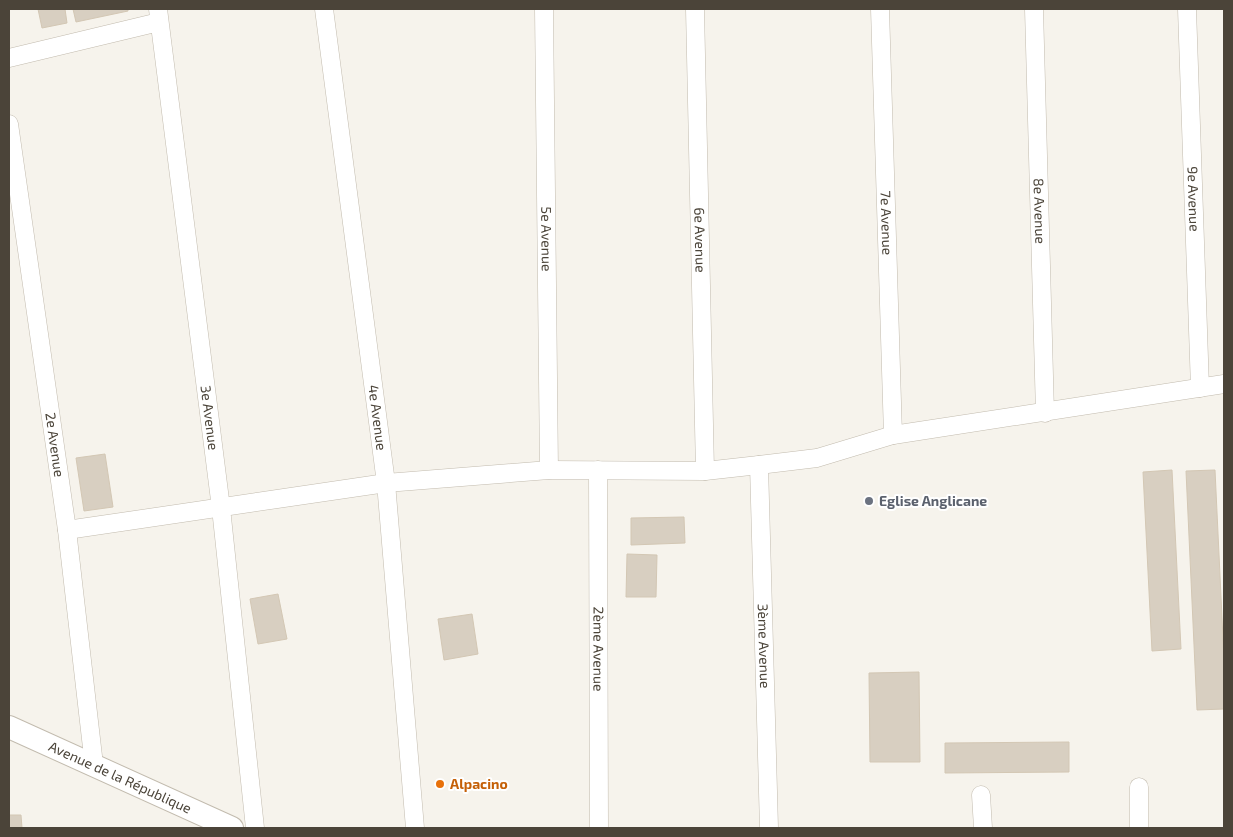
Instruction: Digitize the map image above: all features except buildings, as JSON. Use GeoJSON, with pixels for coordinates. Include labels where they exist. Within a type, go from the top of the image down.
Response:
{"type":"FeatureCollection","features":[{"type":"Feature","properties":{"kind":"street","name":"4e Avenue"},"geometry":{"type":"LineString","coordinates":[[324,9],[386,483],[415,828]]}},
{"type":"Feature","properties":{"kind":"street","name":"5e Avenue"},"geometry":{"type":"LineString","coordinates":[[544,9],[549,470]]}},
{"type":"Feature","properties":{"kind":"street","name":"6e Avenue"},"geometry":{"type":"LineString","coordinates":[[695,9],[705,471]]}},
{"type":"Feature","properties":{"kind":"street","name":"7e Avenue"},"geometry":{"type":"LineString","coordinates":[[880,9],[893,435]]}},
{"type":"Feature","properties":{"kind":"street","name":"8e Avenue"},"geometry":{"type":"LineString","coordinates":[[1034,9],[1045,413]]}},
{"type":"Feature","properties":{"kind":"street","name":"9e Avenue"},"geometry":{"type":"LineString","coordinates":[[1187,9],[1200,388]]}},
{"type":"Feature","properties":{"kind":"street"},"geometry":{"type":"LineString","coordinates":[[9,58],[158,15]]}},
{"type":"Feature","properties":{"kind":"street","name":"3e Avenue"},"geometry":{"type":"LineString","coordinates":[[158,15],[221,508],[255,828]]}},
{"type":"Feature","properties":{"kind":"street","name":"2e Avenue"},"geometry":{"type":"LineString","coordinates":[[9,124],[66,530],[94,765]]}},
{"type":"Feature","properties":{"kind":"street"},"geometry":{"type":"LineString","coordinates":[[66,530],[386,483],[549,470],[705,471],[817,458],[893,435],[1224,384]]}},
{"type":"Feature","properties":{"kind":"street","name":"3ème Avenue"},"geometry":{"type":"LineString","coordinates":[[759,465],[769,828]]}},
{"type":"Feature","properties":{"kind":"street","name":"2ème Avenue"},"geometry":{"type":"LineString","coordinates":[[598,470],[599,828]]}},
{"type":"Feature","properties":{"kind":"street","name":"Avenue de la République"},"geometry":{"type":"LineString","coordinates":[[9,727],[232,828]]}},
{"type":"Feature","properties":{"kind":"street"},"geometry":{"type":"LineString","coordinates":[[1139,787],[1139,828]]}},
{"type":"Feature","properties":{"kind":"street"},"geometry":{"type":"LineString","coordinates":[[982,795],[982,828]]}},
{"type":"Feature","properties":{"kind":"place","name":"Eglise Anglicane"},"geometry":{"type":"Point","coordinates":[869,501]}},
{"type":"Feature","properties":{"kind":"place","name":"Alpacino"},"geometry":{"type":"Point","coordinates":[440,784]}}]}
